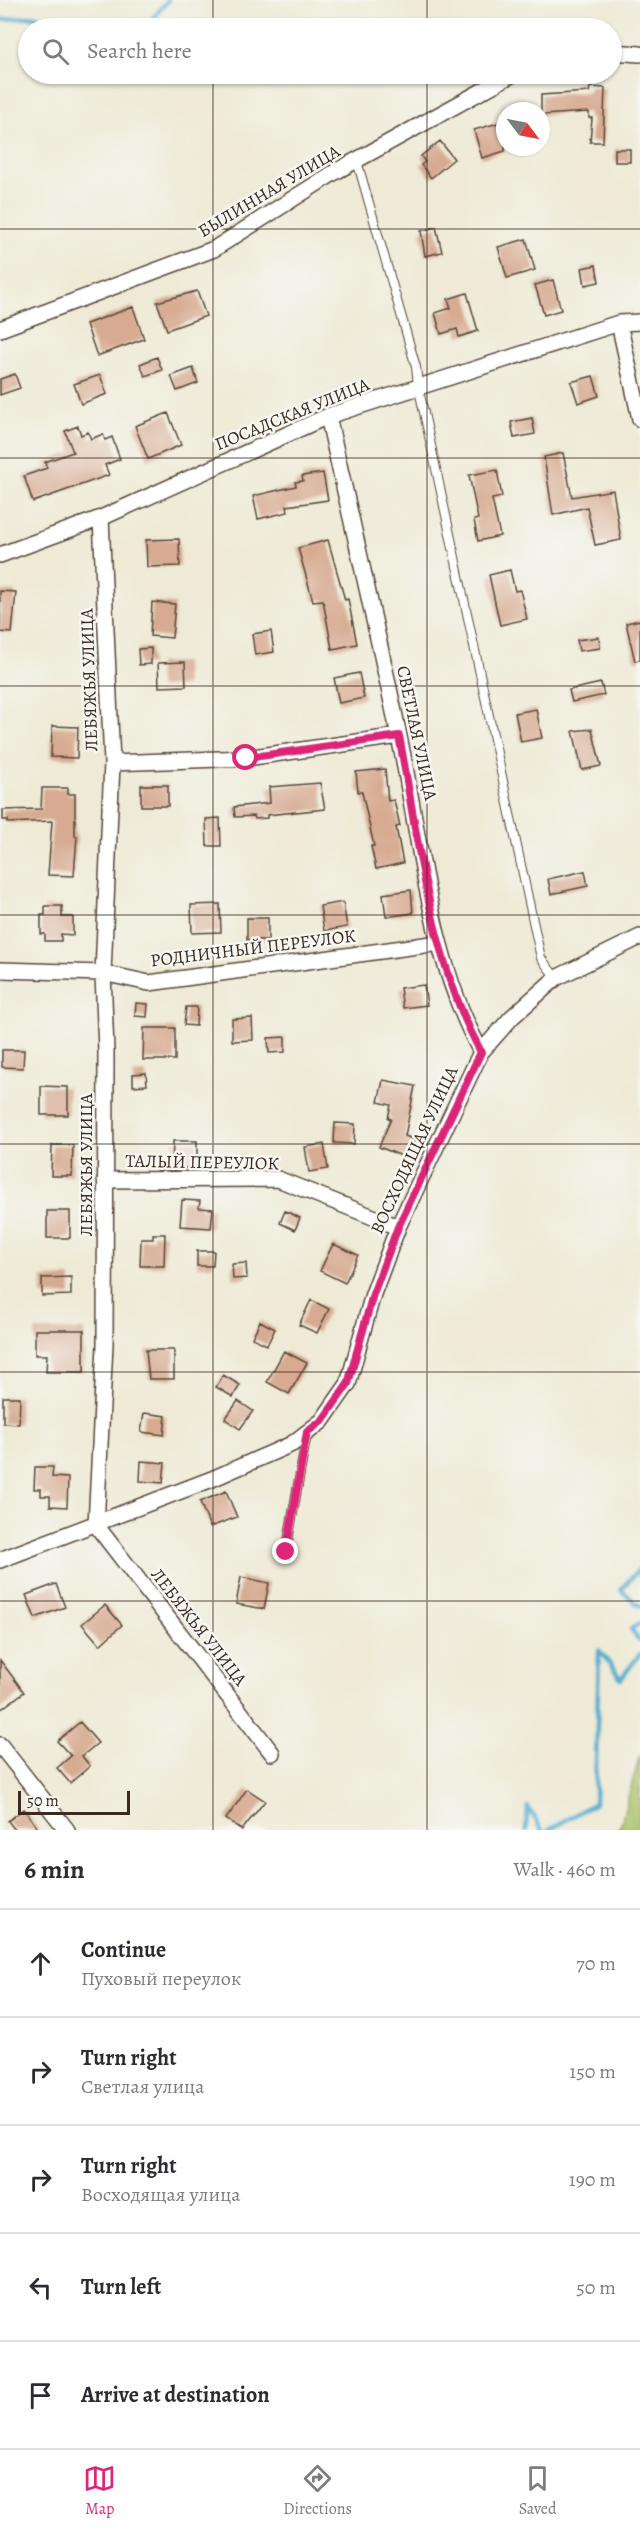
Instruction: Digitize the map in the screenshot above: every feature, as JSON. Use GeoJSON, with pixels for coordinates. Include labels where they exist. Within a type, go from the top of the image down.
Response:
{"type":"FeatureCollection","features":[{"type":"Feature","properties":{"kind":"street"},"geometry":{"type":"LineString","coordinates":[[622,53],[640,54]]}},
{"type":"Feature","properties":{"kind":"street","name":"БЫЛИННАЯ УЛИЦА"},"geometry":{"type":"LineString","coordinates":[[0,329],[214,249],[335,172],[495,84]]}},
{"type":"Feature","properties":{"kind":"street","name":"ПОСАДСКАЯ УЛИЦА"},"geometry":{"type":"LineString","coordinates":[[0,555],[101,518],[328,416],[619,323],[640,322]]}},
{"type":"Feature","properties":{"kind":"street"},"geometry":{"type":"LineString","coordinates":[[619,323],[640,419]]}},
{"type":"Feature","properties":{"kind":"street","name":"СВЕТЛАЯ УЛИЦА"},"geometry":{"type":"LineString","coordinates":[[328,416],[399,736],[439,944],[465,1022],[481,1052]]}},
{"type":"Feature","properties":{"kind":"street","name":"ЛЕБЯЖЬЯ УЛИЦА"},"geometry":{"type":"LineString","coordinates":[[101,518],[112,763],[103,973],[105,1345],[96,1525],[272,1753]]}},
{"type":"Feature","properties":{"kind":"street"},"geometry":{"type":"LineString","coordinates":[[112,763],[246,758],[399,736]]}},
{"type":"Feature","properties":{"kind":"street","name":"ВОСХОДЯЩАЯ УЛИЦА"},"geometry":{"type":"LineString","coordinates":[[0,1560],[96,1525],[292,1444],[322,1421],[348,1384],[373,1294],[398,1227],[481,1052],[512,1017],[556,978],[640,937]]}},
{"type":"Feature","properties":{"kind":"street","name":"РОДНИЧНЫЙ ПЕРЕУЛОК"},"geometry":{"type":"LineString","coordinates":[[0,970],[103,973],[150,983],[439,944]]}},
{"type":"Feature","properties":{"kind":"street","name":"ТАЛЫЙ ПЕРЕУЛОК"},"geometry":{"type":"LineString","coordinates":[[105,1180],[278,1179],[398,1227]]}},
{"type":"Feature","properties":{"kind":"street"},"geometry":{"type":"LineString","coordinates":[[0,1745],[67,1830]]}},
{"type":"Feature","properties":{"kind":"lane"},"geometry":{"type":"LineString","coordinates":[[357,161],[416,367],[418,386],[541,958],[556,978]]}},
{"type":"Feature","properties":{"kind":"lane"},"geometry":{"type":"LineString","coordinates":[[286,1552],[307,1432]]}},
{"type":"Feature","properties":{"kind":"green space"},"geometry":{"type":"Polygon","coordinates":[[[640,1755],[640,1830],[619,1830],[640,1755]]]}},
{"type":"Feature","properties":{"kind":"building"},"geometry":{"type":"Polygon","coordinates":[[[590,87],[605,88],[603,142],[590,142],[592,118],[589,118],[589,112],[550,114],[550,102],[541,102],[541,95],[589,92],[590,87]]]}},
{"type":"Feature","properties":{"kind":"building"},"geometry":{"type":"Polygon","coordinates":[[[496,124],[496,154],[482,158],[474,130],[496,124]]]}},
{"type":"Feature","properties":{"kind":"building"},"geometry":{"type":"Polygon","coordinates":[[[440,141],[454,159],[431,178],[421,165],[425,162],[421,156],[440,141]]]}},
{"type":"Feature","properties":{"kind":"building"},"geometry":{"type":"Polygon","coordinates":[[[615,149],[630,149],[630,162],[615,162],[615,149]]]}},
{"type":"Feature","properties":{"kind":"building"},"geometry":{"type":"Polygon","coordinates":[[[436,227],[442,252],[425,256],[421,231],[436,227]]]}},
{"type":"Feature","properties":{"kind":"building"},"geometry":{"type":"Polygon","coordinates":[[[526,239],[535,270],[507,278],[498,247],[526,239]]]}},
{"type":"Feature","properties":{"kind":"building"},"geometry":{"type":"Polygon","coordinates":[[[596,265],[599,282],[585,285],[582,268],[596,265]]]}},
{"type":"Feature","properties":{"kind":"building"},"geometry":{"type":"Polygon","coordinates":[[[553,280],[561,310],[544,315],[535,285],[553,280]]]}},
{"type":"Feature","properties":{"kind":"building"},"geometry":{"type":"Polygon","coordinates":[[[197,291],[206,316],[167,330],[157,302],[197,291]]]}},
{"type":"Feature","properties":{"kind":"building"},"geometry":{"type":"Polygon","coordinates":[[[467,293],[478,331],[459,337],[457,329],[441,334],[435,313],[451,308],[448,299],[467,293]]]}},
{"type":"Feature","properties":{"kind":"building"},"geometry":{"type":"Polygon","coordinates":[[[133,307],[144,339],[97,356],[86,324],[133,307]]]}},
{"type":"Feature","properties":{"kind":"building"},"geometry":{"type":"Polygon","coordinates":[[[157,357],[162,370],[145,376],[140,364],[157,357]]]}},
{"type":"Feature","properties":{"kind":"building"},"geometry":{"type":"Polygon","coordinates":[[[193,368],[198,383],[177,391],[171,376],[193,368]]]}},
{"type":"Feature","properties":{"kind":"building"},"geometry":{"type":"Polygon","coordinates":[[[15,374],[20,388],[0,395],[0,379],[15,374]]]}},
{"type":"Feature","properties":{"kind":"building"},"geometry":{"type":"Polygon","coordinates":[[[100,375],[107,394],[81,404],[74,384],[100,375]]]}},
{"type":"Feature","properties":{"kind":"building"},"geometry":{"type":"Polygon","coordinates":[[[593,376],[599,396],[578,403],[571,382],[593,376]]]}},
{"type":"Feature","properties":{"kind":"building"},"geometry":{"type":"Polygon","coordinates":[[[168,413],[181,445],[148,459],[135,426],[168,413]]]}},
{"type":"Feature","properties":{"kind":"building"},"geometry":{"type":"Polygon","coordinates":[[[532,418],[535,434],[514,438],[511,422],[532,418]]]}},
{"type":"Feature","properties":{"kind":"building"},"geometry":{"type":"Polygon","coordinates":[[[78,426],[81,435],[88,432],[91,439],[103,434],[105,440],[112,437],[120,459],[105,465],[109,475],[33,502],[24,476],[47,468],[45,462],[73,452],[65,431],[78,426]]]}},
{"type":"Feature","properties":{"kind":"building"},"geometry":{"type":"Polygon","coordinates":[[[563,453],[572,497],[613,490],[621,540],[595,545],[587,507],[553,515],[544,457],[563,453]]]}},
{"type":"Feature","properties":{"kind":"building"},"geometry":{"type":"Polygon","coordinates":[[[497,470],[502,497],[492,499],[500,536],[478,541],[474,520],[478,519],[469,475],[497,470]]]}},
{"type":"Feature","properties":{"kind":"building"},"geometry":{"type":"Polygon","coordinates":[[[323,473],[328,500],[287,506],[288,512],[258,519],[253,496],[296,486],[295,482],[303,481],[302,476],[323,473]]]}},
{"type":"Feature","properties":{"kind":"building"},"geometry":{"type":"Polygon","coordinates":[[[179,539],[180,566],[147,567],[146,540],[179,539]]]}},
{"type":"Feature","properties":{"kind":"building"},"geometry":{"type":"Polygon","coordinates":[[[328,540],[345,600],[348,599],[357,644],[332,649],[323,600],[313,601],[298,548],[328,540]]]}},
{"type":"Feature","properties":{"kind":"building"},"geometry":{"type":"Polygon","coordinates":[[[510,570],[515,591],[520,590],[527,619],[500,625],[489,575],[510,570]]]}},
{"type":"Feature","properties":{"kind":"building"},"geometry":{"type":"Polygon","coordinates":[[[0,591],[16,592],[12,633],[0,632],[0,591]]]}},
{"type":"Feature","properties":{"kind":"building"},"geometry":{"type":"Polygon","coordinates":[[[152,602],[175,604],[172,638],[150,636],[152,602]]]}},
{"type":"Feature","properties":{"kind":"building"},"geometry":{"type":"Polygon","coordinates":[[[640,620],[640,660],[635,661],[626,623],[640,620]]]}},
{"type":"Feature","properties":{"kind":"building"},"geometry":{"type":"Polygon","coordinates":[[[271,631],[274,652],[255,655],[252,634],[271,631]]]}},
{"type":"Feature","properties":{"kind":"building"},"geometry":{"type":"Polygon","coordinates":[[[599,637],[600,648],[579,651],[577,640],[599,637]]]}},
{"type":"Feature","properties":{"kind":"building"},"geometry":{"type":"Polygon","coordinates":[[[151,648],[151,664],[139,665],[138,649],[151,648]]]}},
{"type":"Feature","properties":{"kind":"building"},"geometry":{"type":"Polygon","coordinates":[[[185,662],[186,686],[159,687],[158,663],[185,662]]]}},
{"type":"Feature","properties":{"kind":"building"},"geometry":{"type":"Polygon","coordinates":[[[359,673],[364,698],[339,703],[334,678],[359,673]]]}},
{"type":"Feature","properties":{"kind":"building"},"geometry":{"type":"Polygon","coordinates":[[[601,683],[604,695],[572,702],[569,690],[601,683]]]}},
{"type":"Feature","properties":{"kind":"building"},"geometry":{"type":"Polygon","coordinates":[[[536,709],[542,738],[521,742],[515,713],[536,709]]]}},
{"type":"Feature","properties":{"kind":"building"},"geometry":{"type":"Polygon","coordinates":[[[52,726],[78,727],[77,758],[51,757],[52,726]]]}},
{"type":"Feature","properties":{"kind":"building"},"geometry":{"type":"Polygon","coordinates":[[[592,729],[601,766],[582,770],[573,731],[592,729]]]}},
{"type":"Feature","properties":{"kind":"building"},"geometry":{"type":"Polygon","coordinates":[[[385,769],[388,801],[394,800],[400,826],[396,827],[403,863],[376,869],[371,846],[374,846],[362,792],[358,792],[356,772],[385,769]]]}},
{"type":"Feature","properties":{"kind":"building"},"geometry":{"type":"Polygon","coordinates":[[[320,783],[325,809],[267,815],[267,818],[235,817],[234,807],[270,803],[269,787],[320,783]]]}},
{"type":"Feature","properties":{"kind":"building"},"geometry":{"type":"Polygon","coordinates":[[[141,785],[168,785],[168,806],[141,806],[141,785]]]}},
{"type":"Feature","properties":{"kind":"building"},"geometry":{"type":"Polygon","coordinates":[[[42,788],[68,788],[68,794],[75,794],[75,836],[77,836],[74,876],[48,875],[52,821],[8,823],[8,820],[3,820],[3,810],[41,809],[42,788]]]}},
{"type":"Feature","properties":{"kind":"building"},"geometry":{"type":"Polygon","coordinates":[[[220,818],[221,846],[207,846],[206,819],[220,818]]]}},
{"type":"Feature","properties":{"kind":"building"},"geometry":{"type":"Polygon","coordinates":[[[585,871],[588,886],[551,894],[548,879],[585,871]]]}},
{"type":"Feature","properties":{"kind":"building"},"geometry":{"type":"Polygon","coordinates":[[[411,890],[413,913],[386,917],[383,894],[411,890]]]}},
{"type":"Feature","properties":{"kind":"building"},"geometry":{"type":"Polygon","coordinates":[[[343,902],[347,927],[324,931],[320,906],[343,902]]]}},
{"type":"Feature","properties":{"kind":"building"},"geometry":{"type":"Polygon","coordinates":[[[220,904],[221,932],[192,933],[191,905],[220,904]]]}},
{"type":"Feature","properties":{"kind":"building"},"geometry":{"type":"Polygon","coordinates":[[[45,906],[62,906],[62,917],[73,917],[73,935],[61,934],[61,941],[45,941],[45,934],[41,934],[41,915],[45,915],[45,906]]]}},
{"type":"Feature","properties":{"kind":"building"},"geometry":{"type":"Polygon","coordinates":[[[247,918],[268,918],[268,940],[247,940],[247,918]]]}},
{"type":"Feature","properties":{"kind":"building"},"geometry":{"type":"Polygon","coordinates":[[[424,985],[427,1005],[403,1008],[400,988],[424,985]]]}},
{"type":"Feature","properties":{"kind":"building"},"geometry":{"type":"Polygon","coordinates":[[[136,1003],[148,1004],[147,1017],[135,1016],[136,1003]]]}},
{"type":"Feature","properties":{"kind":"building"},"geometry":{"type":"Polygon","coordinates":[[[186,1007],[197,1007],[196,1026],[184,1025],[186,1007]]]}},
{"type":"Feature","properties":{"kind":"building"},"geometry":{"type":"Polygon","coordinates":[[[252,1018],[253,1040],[232,1041],[232,1019],[252,1018]]]}},
{"type":"Feature","properties":{"kind":"building"},"geometry":{"type":"Polygon","coordinates":[[[144,1028],[175,1028],[175,1060],[143,1060],[144,1028]]]}},
{"type":"Feature","properties":{"kind":"building"},"geometry":{"type":"Polygon","coordinates":[[[285,1037],[285,1052],[269,1053],[268,1038],[285,1037]]]}},
{"type":"Feature","properties":{"kind":"building"},"geometry":{"type":"Polygon","coordinates":[[[2,1050],[24,1050],[23,1068],[2,1067],[2,1050]]]}},
{"type":"Feature","properties":{"kind":"building"},"geometry":{"type":"Polygon","coordinates":[[[146,1073],[147,1085],[133,1086],[133,1074],[146,1073]]]}},
{"type":"Feature","properties":{"kind":"building"},"geometry":{"type":"Polygon","coordinates":[[[383,1080],[415,1086],[405,1136],[415,1140],[407,1158],[379,1147],[391,1119],[388,1118],[391,1105],[378,1102],[383,1080]]]}},
{"type":"Feature","properties":{"kind":"building"},"geometry":{"type":"Polygon","coordinates":[[[41,1086],[68,1087],[68,1115],[41,1115],[41,1086]]]}},
{"type":"Feature","properties":{"kind":"building"},"geometry":{"type":"Polygon","coordinates":[[[335,1123],[355,1124],[354,1144],[334,1143],[335,1123]]]}},
{"type":"Feature","properties":{"kind":"building"},"geometry":{"type":"Polygon","coordinates":[[[173,1141],[197,1141],[197,1168],[172,1168],[173,1141]]]}},
{"type":"Feature","properties":{"kind":"building"},"geometry":{"type":"Polygon","coordinates":[[[324,1144],[328,1169],[309,1172],[305,1147],[324,1144]]]}},
{"type":"Feature","properties":{"kind":"building"},"geometry":{"type":"Polygon","coordinates":[[[52,1145],[73,1145],[72,1176],[51,1176],[52,1145]]]}},
{"type":"Feature","properties":{"kind":"building"},"geometry":{"type":"Polygon","coordinates":[[[182,1200],[200,1201],[199,1208],[213,1209],[211,1228],[180,1226],[182,1200]]]}},
{"type":"Feature","properties":{"kind":"building"},"geometry":{"type":"Polygon","coordinates":[[[47,1211],[70,1211],[70,1238],[47,1238],[47,1211]]]}},
{"type":"Feature","properties":{"kind":"building"},"geometry":{"type":"Polygon","coordinates":[[[285,1211],[300,1218],[295,1230],[280,1223],[285,1211]]]}},
{"type":"Feature","properties":{"kind":"building"},"geometry":{"type":"Polygon","coordinates":[[[153,1234],[165,1234],[164,1266],[140,1266],[141,1239],[153,1239],[153,1234]]]}},
{"type":"Feature","properties":{"kind":"building"},"geometry":{"type":"Polygon","coordinates":[[[333,1244],[358,1255],[345,1283],[320,1271],[333,1244]]]}},
{"type":"Feature","properties":{"kind":"building"},"geometry":{"type":"Polygon","coordinates":[[[197,1251],[214,1251],[213,1266],[197,1266],[197,1251]]]}},
{"type":"Feature","properties":{"kind":"building"},"geometry":{"type":"Polygon","coordinates":[[[246,1263],[247,1278],[233,1279],[232,1264],[246,1263]]]}},
{"type":"Feature","properties":{"kind":"building"},"geometry":{"type":"Polygon","coordinates":[[[71,1277],[71,1295],[42,1296],[42,1278],[71,1277]]]}},
{"type":"Feature","properties":{"kind":"building"},"geometry":{"type":"Polygon","coordinates":[[[311,1300],[329,1309],[317,1333],[299,1325],[311,1300]]]}},
{"type":"Feature","properties":{"kind":"building"},"geometry":{"type":"Polygon","coordinates":[[[260,1321],[275,1329],[267,1345],[252,1338],[260,1321]]]}},
{"type":"Feature","properties":{"kind":"building"},"geometry":{"type":"Polygon","coordinates":[[[35,1330],[84,1330],[84,1372],[46,1372],[47,1355],[35,1355],[35,1330]]]}},
{"type":"Feature","properties":{"kind":"building"},"geometry":{"type":"Polygon","coordinates":[[[146,1350],[174,1350],[174,1379],[149,1379],[146,1350]]]}},
{"type":"Feature","properties":{"kind":"building"},"geometry":{"type":"Polygon","coordinates":[[[284,1351],[307,1363],[289,1394],[267,1382],[284,1351]]]}},
{"type":"Feature","properties":{"kind":"building"},"geometry":{"type":"Polygon","coordinates":[[[223,1375],[240,1385],[233,1397],[216,1387],[223,1375]]]}},
{"type":"Feature","properties":{"kind":"building"},"geometry":{"type":"Polygon","coordinates":[[[3,1397],[20,1397],[19,1424],[3,1423],[3,1397]]]}},
{"type":"Feature","properties":{"kind":"building"},"geometry":{"type":"Polygon","coordinates":[[[238,1401],[253,1411],[240,1429],[225,1419],[238,1401]]]}},
{"type":"Feature","properties":{"kind":"building"},"geometry":{"type":"Polygon","coordinates":[[[144,1413],[166,1416],[164,1435],[141,1432],[144,1413]]]}},
{"type":"Feature","properties":{"kind":"building"},"geometry":{"type":"Polygon","coordinates":[[[141,1461],[165,1463],[163,1483],[140,1481],[141,1461]]]}},
{"type":"Feature","properties":{"kind":"building"},"geometry":{"type":"Polygon","coordinates":[[[35,1467],[53,1467],[52,1477],[68,1478],[67,1507],[50,1506],[50,1496],[41,1496],[41,1489],[34,1489],[35,1467]]]}},
{"type":"Feature","properties":{"kind":"building"},"geometry":{"type":"Polygon","coordinates":[[[226,1491],[237,1517],[210,1527],[200,1502],[226,1491]]]}},
{"type":"Feature","properties":{"kind":"building"},"geometry":{"type":"Polygon","coordinates":[[[241,1577],[269,1583],[264,1609],[236,1604],[241,1577]]]}},
{"type":"Feature","properties":{"kind":"building"},"geometry":{"type":"Polygon","coordinates":[[[56,1584],[65,1607],[35,1618],[26,1595],[56,1584]]]}},
{"type":"Feature","properties":{"kind":"building"},"geometry":{"type":"Polygon","coordinates":[[[105,1605],[122,1625],[100,1645],[82,1624],[105,1605]]]}},
{"type":"Feature","properties":{"kind":"building"},"geometry":{"type":"Polygon","coordinates":[[[0,1660],[24,1692],[0,1710],[0,1660]]]}},
{"type":"Feature","properties":{"kind":"building"},"geometry":{"type":"Polygon","coordinates":[[[80,1722],[98,1743],[82,1756],[90,1766],[70,1783],[57,1768],[71,1756],[57,1741],[80,1722]]]}},
{"type":"Feature","properties":{"kind":"building"},"geometry":{"type":"Polygon","coordinates":[[[247,1789],[265,1801],[242,1830],[226,1819],[247,1789]]]}},
{"type":"Feature","properties":{"kind":"building"},"geometry":{"type":"Polygon","coordinates":[[[24,1809],[39,1830],[15,1830],[8,1821],[24,1809]]]}},
{"type":"Feature","properties":{"kind":"waterway"},"geometry":{"type":"LineString","coordinates":[[153,18],[168,0]]}},
{"type":"Feature","properties":{"kind":"waterway"},"geometry":{"type":"LineString","coordinates":[[18,18],[37,16],[37,18]]}},
{"type":"Feature","properties":{"kind":"waterway"},"geometry":{"type":"LineString","coordinates":[[0,20],[18,18]]}},
{"type":"Feature","properties":{"kind":"waterway"},"geometry":{"type":"LineString","coordinates":[[640,1568],[621,1590],[640,1606]]}},
{"type":"Feature","properties":{"kind":"waterway"},"geometry":{"type":"LineString","coordinates":[[640,1623],[631,1629],[640,1641]]}},
{"type":"Feature","properties":{"kind":"waterway"},"geometry":{"type":"LineString","coordinates":[[549,1830],[595,1803],[599,1650],[621,1679],[640,1654]]}},
{"type":"Feature","properties":{"kind":"waterway"},"geometry":{"type":"LineString","coordinates":[[526,1830],[528,1807],[542,1830]]}},
{"type":"Feature","properties":{"kind":"route"},"geometry":{"type":"LineString","coordinates":[[246,758],[399,736],[439,944],[465,1022],[481,1052],[457,1098],[398,1227],[373,1294],[348,1384],[322,1421],[307,1432],[286,1552]]}}]}
